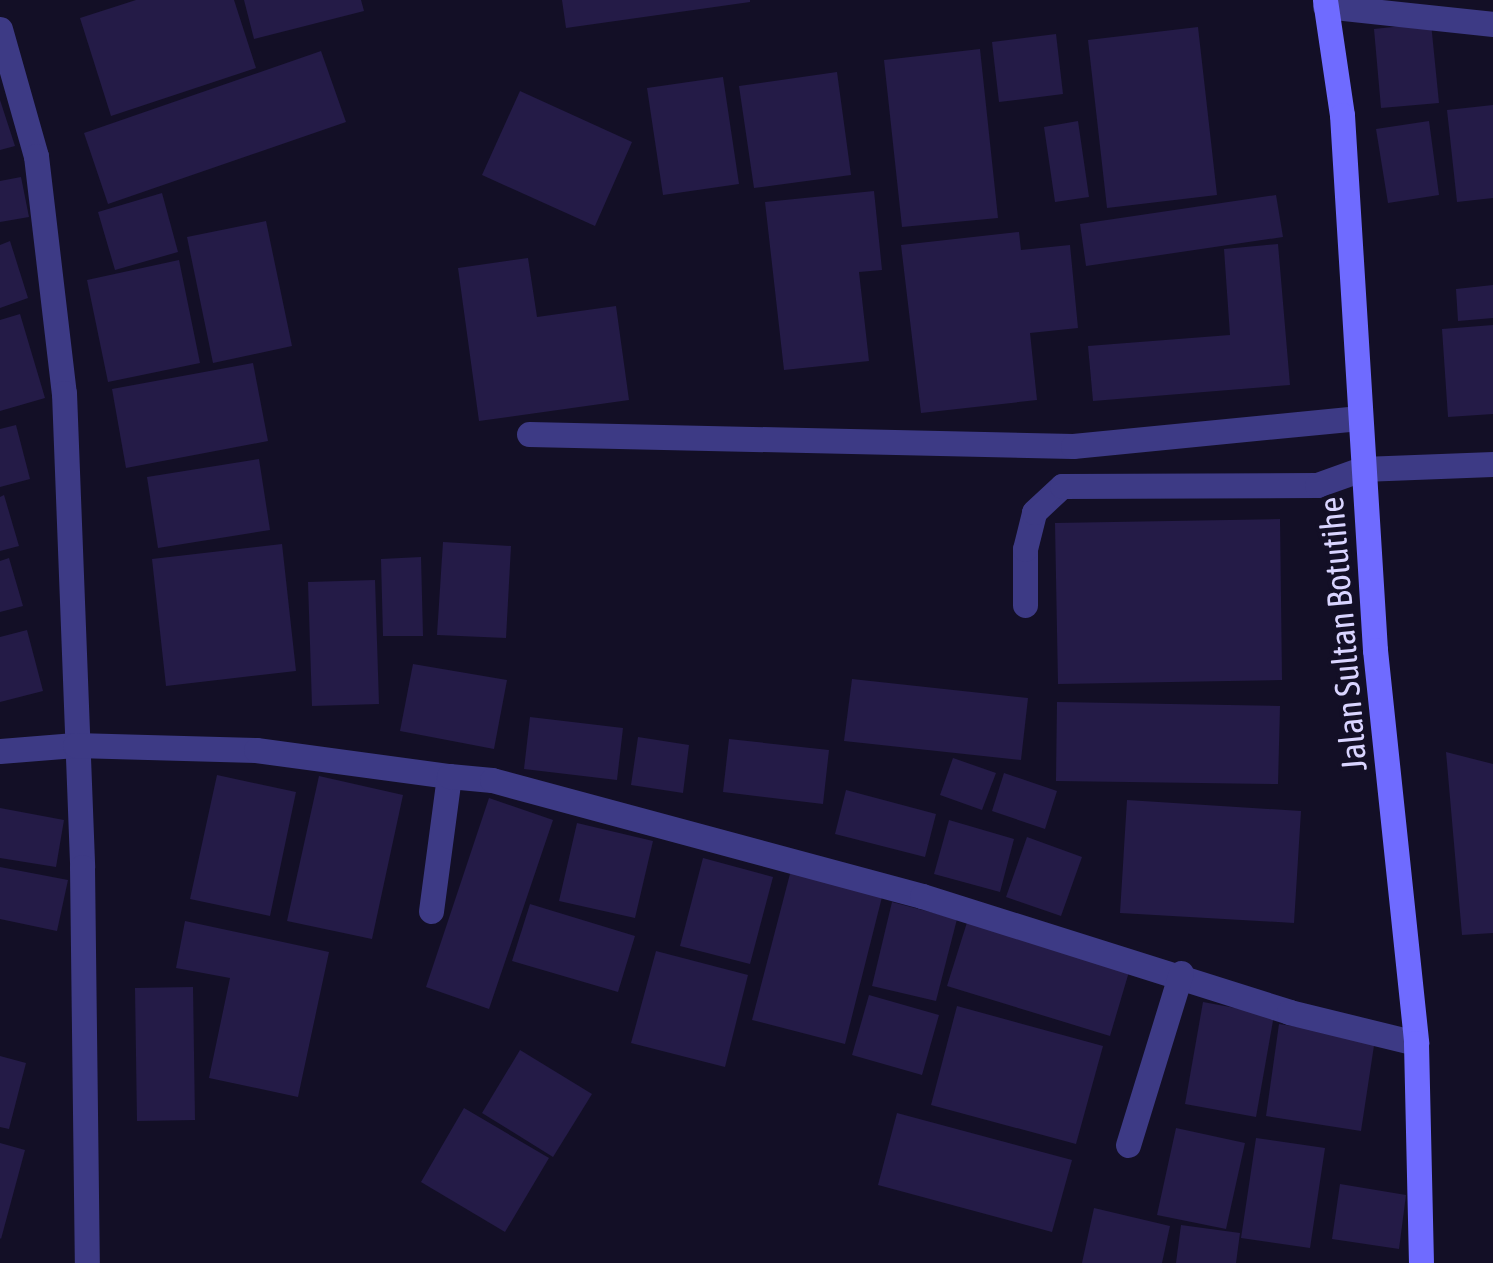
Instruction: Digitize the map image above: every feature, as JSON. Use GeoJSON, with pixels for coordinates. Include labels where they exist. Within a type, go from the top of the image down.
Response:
{"type":"FeatureCollection","features":[{"type":"Feature","properties":{"kind":"main road","name":"Jalan Sultan Botutihe"},"geometry":{"type":"LineString","coordinates":[[1325,3],[1342,116],[1357,418],[1416,1043],[1422,1263]]}},
{"type":"Feature","properties":{"kind":"street"},"geometry":{"type":"LineString","coordinates":[[1325,3],[1493,24]]}},
{"type":"Feature","properties":{"kind":"street"},"geometry":{"type":"LineString","coordinates":[[0,29],[36,156],[62,374],[87,1263]]}},
{"type":"Feature","properties":{"kind":"street"},"geometry":{"type":"LineString","coordinates":[[529,434],[1074,446],[1357,418]]}},
{"type":"Feature","properties":{"kind":"street"},"geometry":{"type":"LineString","coordinates":[[1025,605],[1024,549],[1034,512],[1062,486],[1317,485],[1362,469],[1493,464]]}},
{"type":"Feature","properties":{"kind":"street"},"geometry":{"type":"LineString","coordinates":[[0,751],[75,744],[256,750],[560,794],[1181,973],[1288,1012],[1416,1043]]}},
{"type":"Feature","properties":{"kind":"street"},"geometry":{"type":"LineString","coordinates":[[431,911],[449,776]]}},
{"type":"Feature","properties":{"kind":"street"},"geometry":{"type":"LineString","coordinates":[[1128,1146],[1181,973]]}},
{"type":"Feature","properties":{"kind":"building"},"geometry":{"type":"Polygon","coordinates":[[[136,0],[234,0],[256,68],[111,116],[80,18],[136,0]]]}},
{"type":"Feature","properties":{"kind":"building"},"geometry":{"type":"Polygon","coordinates":[[[244,0],[361,0],[364,11],[254,39],[244,0]]]}},
{"type":"Feature","properties":{"kind":"building"},"geometry":{"type":"Polygon","coordinates":[[[562,0],[750,0],[750,2],[566,28],[562,0]]]}},
{"type":"Feature","properties":{"kind":"building"},"geometry":{"type":"Polygon","coordinates":[[[1431,23],[1439,103],[1381,108],[1374,29],[1431,23]]]}},
{"type":"Feature","properties":{"kind":"building"},"geometry":{"type":"Polygon","coordinates":[[[1198,27],[1217,195],[1107,208],[1088,40],[1198,27]]]}},
{"type":"Feature","properties":{"kind":"building"},"geometry":{"type":"Polygon","coordinates":[[[1056,34],[1063,94],[999,102],[992,42],[1056,34]]]}},
{"type":"Feature","properties":{"kind":"building"},"geometry":{"type":"Polygon","coordinates":[[[980,49],[998,218],[902,227],[884,60],[980,49]]]}},
{"type":"Feature","properties":{"kind":"building"},"geometry":{"type":"Polygon","coordinates":[[[321,51],[346,122],[108,204],[84,133],[321,51]]]}},
{"type":"Feature","properties":{"kind":"building"},"geometry":{"type":"Polygon","coordinates":[[[837,72],[851,175],[754,188],[739,86],[837,72]]]}},
{"type":"Feature","properties":{"kind":"building"},"geometry":{"type":"Polygon","coordinates":[[[723,77],[739,184],[663,195],[647,88],[723,77]]]}},
{"type":"Feature","properties":{"kind":"building"},"geometry":{"type":"Polygon","coordinates":[[[520,91],[632,142],[595,226],[482,175],[520,91]]]}},
{"type":"Feature","properties":{"kind":"building"},"geometry":{"type":"Polygon","coordinates":[[[0,100],[15,146],[0,150],[0,100]]]}},
{"type":"Feature","properties":{"kind":"building"},"geometry":{"type":"Polygon","coordinates":[[[1493,105],[1493,198],[1457,202],[1447,110],[1493,105]]]}},
{"type":"Feature","properties":{"kind":"building"},"geometry":{"type":"Polygon","coordinates":[[[1078,121],[1089,197],[1055,202],[1044,127],[1078,121]]]}},
{"type":"Feature","properties":{"kind":"building"},"geometry":{"type":"Polygon","coordinates":[[[1429,121],[1439,195],[1388,203],[1376,129],[1429,121]]]}},
{"type":"Feature","properties":{"kind":"building"},"geometry":{"type":"Polygon","coordinates":[[[21,177],[29,217],[0,222],[0,181],[21,177]]]}},
{"type":"Feature","properties":{"kind":"building"},"geometry":{"type":"Polygon","coordinates":[[[874,191],[882,270],[859,272],[869,361],[784,370],[765,202],[874,191]]]}},
{"type":"Feature","properties":{"kind":"building"},"geometry":{"type":"Polygon","coordinates":[[[162,193],[178,252],[115,270],[98,212],[162,193]]]}},
{"type":"Feature","properties":{"kind":"building"},"geometry":{"type":"Polygon","coordinates":[[[1276,195],[1283,237],[1086,266],[1080,224],[1276,195]]]}},
{"type":"Feature","properties":{"kind":"building"},"geometry":{"type":"Polygon","coordinates":[[[266,221],[292,346],[213,363],[187,237],[266,221]]]}},
{"type":"Feature","properties":{"kind":"building"},"geometry":{"type":"Polygon","coordinates":[[[1019,232],[1021,250],[1070,245],[1078,328],[1030,333],[1037,400],[921,413],[901,245],[1019,232]]]}},
{"type":"Feature","properties":{"kind":"building"},"geometry":{"type":"Polygon","coordinates":[[[10,241],[28,298],[0,308],[0,245],[10,241]]]}},
{"type":"Feature","properties":{"kind":"building"},"geometry":{"type":"Polygon","coordinates":[[[1278,244],[1290,385],[1093,401],[1088,346],[1230,335],[1224,249],[1278,244]]]}},
{"type":"Feature","properties":{"kind":"building"},"geometry":{"type":"Polygon","coordinates":[[[528,258],[537,317],[616,306],[629,400],[479,421],[458,268],[528,258]]]}},
{"type":"Feature","properties":{"kind":"building"},"geometry":{"type":"Polygon","coordinates":[[[179,260],[200,363],[108,382],[87,280],[179,260]]]}},
{"type":"Feature","properties":{"kind":"building"},"geometry":{"type":"Polygon","coordinates":[[[1493,285],[1493,318],[1458,321],[1456,289],[1493,285]]]}},
{"type":"Feature","properties":{"kind":"building"},"geometry":{"type":"Polygon","coordinates":[[[20,314],[45,398],[0,411],[0,320],[20,314]]]}},
{"type":"Feature","properties":{"kind":"building"},"geometry":{"type":"Polygon","coordinates":[[[1493,325],[1493,414],[1448,417],[1442,329],[1493,325]]]}},
{"type":"Feature","properties":{"kind":"building"},"geometry":{"type":"Polygon","coordinates":[[[253,363],[268,441],[126,468],[112,389],[253,363]]]}},
{"type":"Feature","properties":{"kind":"building"},"geometry":{"type":"Polygon","coordinates":[[[16,425],[30,479],[0,487],[0,429],[16,425]]]}},
{"type":"Feature","properties":{"kind":"building"},"geometry":{"type":"Polygon","coordinates":[[[259,459],[270,530],[158,548],[147,477],[259,459]]]}},
{"type":"Feature","properties":{"kind":"building"},"geometry":{"type":"Polygon","coordinates":[[[4,495],[19,546],[0,551],[0,497],[4,495]]]}},
{"type":"Feature","properties":{"kind":"building"},"geometry":{"type":"Polygon","coordinates":[[[1280,519],[1282,680],[1058,684],[1055,523],[1280,519]]]}},
{"type":"Feature","properties":{"kind":"building"},"geometry":{"type":"Polygon","coordinates":[[[443,542],[511,546],[506,638],[437,635],[443,542]]]}},
{"type":"Feature","properties":{"kind":"building"},"geometry":{"type":"Polygon","coordinates":[[[282,544],[296,671],[166,686],[152,559],[282,544]]]}},
{"type":"Feature","properties":{"kind":"building"},"geometry":{"type":"Polygon","coordinates":[[[421,557],[423,636],[383,636],[381,559],[421,557]]]}},
{"type":"Feature","properties":{"kind":"building"},"geometry":{"type":"Polygon","coordinates":[[[9,558],[23,606],[0,612],[0,561],[9,558]]]}},
{"type":"Feature","properties":{"kind":"building"},"geometry":{"type":"Polygon","coordinates":[[[375,580],[379,704],[312,706],[308,582],[375,580]]]}},
{"type":"Feature","properties":{"kind":"building"},"geometry":{"type":"Polygon","coordinates":[[[27,630],[43,691],[0,702],[0,637],[27,630]]]}},
{"type":"Feature","properties":{"kind":"building"},"geometry":{"type":"Polygon","coordinates":[[[413,664],[507,680],[494,749],[400,731],[413,664]]]}},
{"type":"Feature","properties":{"kind":"building"},"geometry":{"type":"Polygon","coordinates":[[[852,679],[1028,698],[1021,760],[844,741],[852,679]]]}},
{"type":"Feature","properties":{"kind":"building"},"geometry":{"type":"Polygon","coordinates":[[[1057,702],[1280,706],[1278,784],[1056,781],[1057,702]]]}},
{"type":"Feature","properties":{"kind":"building"},"geometry":{"type":"Polygon","coordinates":[[[530,717],[623,728],[617,780],[524,769],[530,717]]]}},
{"type":"Feature","properties":{"kind":"building"},"geometry":{"type":"Polygon","coordinates":[[[638,737],[689,745],[683,793],[631,785],[638,737]]]}},
{"type":"Feature","properties":{"kind":"building"},"geometry":{"type":"Polygon","coordinates":[[[729,739],[829,750],[823,804],[723,792],[729,739]]]}},
{"type":"Feature","properties":{"kind":"building"},"geometry":{"type":"Polygon","coordinates":[[[1446,752],[1493,764],[1493,933],[1462,935],[1446,752]]]}},
{"type":"Feature","properties":{"kind":"building"},"geometry":{"type":"Polygon","coordinates":[[[953,758],[996,773],[982,810],[940,795],[953,758]]]}},
{"type":"Feature","properties":{"kind":"building"},"geometry":{"type":"Polygon","coordinates":[[[1004,773],[1057,791],[1045,829],[992,811],[1004,773]]]}},
{"type":"Feature","properties":{"kind":"building"},"geometry":{"type":"Polygon","coordinates":[[[217,775],[296,792],[270,916],[190,899],[217,775]]]}},
{"type":"Feature","properties":{"kind":"building"},"geometry":{"type":"Polygon","coordinates":[[[319,776],[403,795],[372,939],[287,921],[319,776]]]}},
{"type":"Feature","properties":{"kind":"building"},"geometry":{"type":"Polygon","coordinates":[[[846,790],[936,814],[925,857],[835,834],[846,790]]]}},
{"type":"Feature","properties":{"kind":"building"},"geometry":{"type":"Polygon","coordinates":[[[489,798],[553,820],[489,1009],[426,987],[489,798]]]}},
{"type":"Feature","properties":{"kind":"building"},"geometry":{"type":"Polygon","coordinates":[[[1127,800],[1301,811],[1294,923],[1120,913],[1127,800]]]}},
{"type":"Feature","properties":{"kind":"building"},"geometry":{"type":"Polygon","coordinates":[[[0,808],[64,820],[56,867],[0,858],[0,808]]]}},
{"type":"Feature","properties":{"kind":"building"},"geometry":{"type":"Polygon","coordinates":[[[949,820],[1014,839],[1000,892],[934,874],[949,820]]]}},
{"type":"Feature","properties":{"kind":"building"},"geometry":{"type":"Polygon","coordinates":[[[577,823],[653,841],[635,918],[559,901],[577,823]]]}},
{"type":"Feature","properties":{"kind":"building"},"geometry":{"type":"Polygon","coordinates":[[[1027,837],[1082,857],[1061,916],[1006,897],[1027,837]]]}},
{"type":"Feature","properties":{"kind":"building"},"geometry":{"type":"Polygon","coordinates":[[[703,858],[773,877],[750,964],[680,946],[703,858]]]}},
{"type":"Feature","properties":{"kind":"building"},"geometry":{"type":"Polygon","coordinates":[[[0,867],[68,880],[57,931],[0,919],[0,867]]]}},
{"type":"Feature","properties":{"kind":"building"},"geometry":{"type":"Polygon","coordinates":[[[791,870],[883,893],[845,1044],[752,1020],[791,870]]]}},
{"type":"Feature","properties":{"kind":"building"},"geometry":{"type":"Polygon","coordinates":[[[892,902],[957,919],[936,1001],[872,986],[892,902]]]}},
{"type":"Feature","properties":{"kind":"building"},"geometry":{"type":"Polygon","coordinates":[[[530,904],[635,936],[618,992],[512,961],[530,904]]]}},
{"type":"Feature","properties":{"kind":"building"},"geometry":{"type":"Polygon","coordinates":[[[969,916],[1131,965],[1110,1036],[947,986],[969,916]]]}},
{"type":"Feature","properties":{"kind":"building"},"geometry":{"type":"Polygon","coordinates":[[[185,921],[329,952],[298,1097],[209,1078],[230,978],[176,968],[185,921]]]}},
{"type":"Feature","properties":{"kind":"building"},"geometry":{"type":"Polygon","coordinates":[[[656,951],[748,975],[725,1067],[631,1043],[656,951]]]}},
{"type":"Feature","properties":{"kind":"building"},"geometry":{"type":"Polygon","coordinates":[[[193,987],[195,1120],[137,1121],[135,988],[193,987]]]}},
{"type":"Feature","properties":{"kind":"building"},"geometry":{"type":"Polygon","coordinates":[[[869,995],[939,1015],[922,1075],[852,1055],[869,995]]]}},
{"type":"Feature","properties":{"kind":"building"},"geometry":{"type":"Polygon","coordinates":[[[1203,1002],[1274,1015],[1256,1117],[1185,1104],[1203,1002]]]}},
{"type":"Feature","properties":{"kind":"building"},"geometry":{"type":"Polygon","coordinates":[[[957,1006],[1103,1046],[1076,1144],[931,1105],[957,1006]]]}},
{"type":"Feature","properties":{"kind":"building"},"geometry":{"type":"Polygon","coordinates":[[[1279,1024],[1375,1039],[1361,1131],[1266,1116],[1279,1024]]]}},
{"type":"Feature","properties":{"kind":"building"},"geometry":{"type":"Polygon","coordinates":[[[520,1050],[592,1094],[553,1157],[482,1113],[520,1050]]]}},
{"type":"Feature","properties":{"kind":"building"},"geometry":{"type":"Polygon","coordinates":[[[0,1056],[26,1063],[9,1129],[0,1127],[0,1056]]]}},
{"type":"Feature","properties":{"kind":"building"},"geometry":{"type":"Polygon","coordinates":[[[464,1108],[549,1158],[505,1232],[421,1182],[464,1108]]]}},
{"type":"Feature","properties":{"kind":"building"},"geometry":{"type":"Polygon","coordinates":[[[897,1113],[1072,1160],[1052,1232],[878,1185],[897,1113]]]}},
{"type":"Feature","properties":{"kind":"building"},"geometry":{"type":"Polygon","coordinates":[[[1176,1128],[1245,1143],[1226,1229],[1157,1215],[1176,1128]]]}},
{"type":"Feature","properties":{"kind":"building"},"geometry":{"type":"Polygon","coordinates":[[[1256,1138],[1325,1148],[1310,1248],[1241,1238],[1256,1138]]]}},
{"type":"Feature","properties":{"kind":"building"},"geometry":{"type":"Polygon","coordinates":[[[0,1143],[25,1150],[1,1239],[0,1238],[0,1143]]]}},
{"type":"Feature","properties":{"kind":"building"},"geometry":{"type":"Polygon","coordinates":[[[1340,1184],[1406,1195],[1399,1249],[1332,1239],[1340,1184]]]}},
{"type":"Feature","properties":{"kind":"building"},"geometry":{"type":"Polygon","coordinates":[[[1094,1208],[1170,1226],[1162,1263],[1082,1263],[1094,1208]]]}},
{"type":"Feature","properties":{"kind":"building"},"geometry":{"type":"Polygon","coordinates":[[[1181,1225],[1240,1233],[1236,1263],[1176,1263],[1181,1225]]]}}]}
